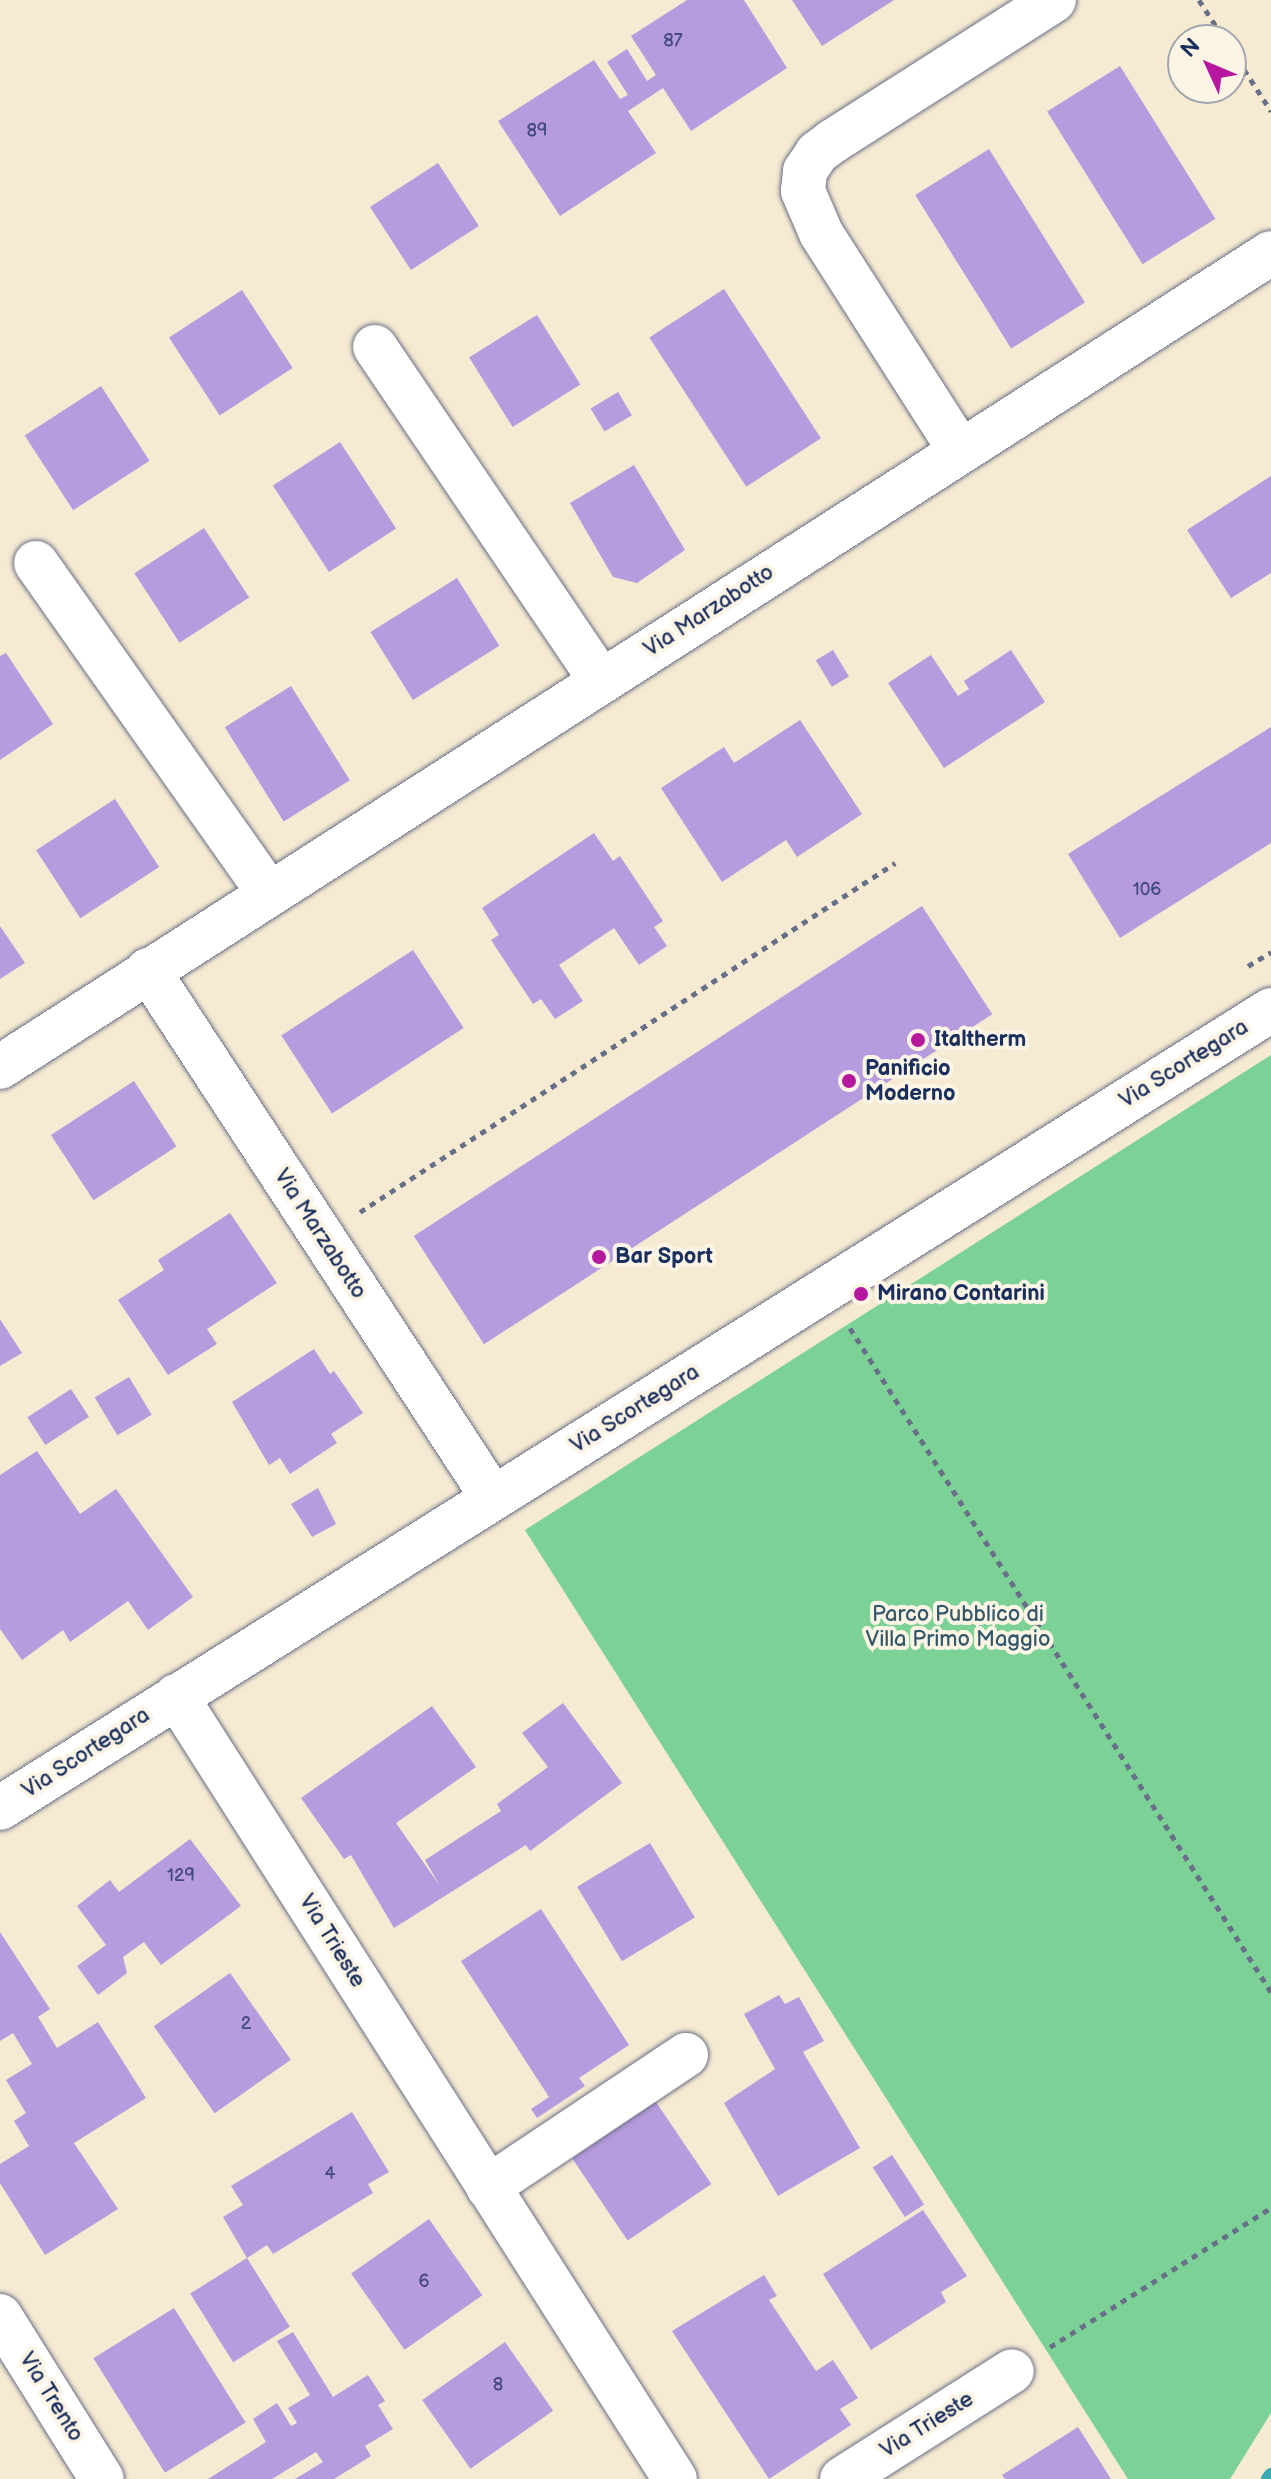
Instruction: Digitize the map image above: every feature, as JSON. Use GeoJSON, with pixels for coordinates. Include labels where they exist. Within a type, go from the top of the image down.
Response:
{"type":"FeatureCollection","features":[{"type":"Feature","properties":{"kind":"street"},"geometry":{"type":"LineString","coordinates":[[959,449],[821,233],[803,191],[805,171],[817,153],[833,141],[1054,0]]}},
{"type":"Feature","properties":{"kind":"street","name":"Via Marzabotto"},"geometry":{"type":"LineString","coordinates":[[0,1067],[959,449],[1271,253]]}},
{"type":"Feature","properties":{"kind":"street"},"geometry":{"type":"LineString","coordinates":[[375,347],[601,681]]}},
{"type":"Feature","properties":{"kind":"street"},"geometry":{"type":"LineString","coordinates":[[36,563],[268,892]]}},
{"type":"Feature","properties":{"kind":"street","name":"Via Marzabotto"},"geometry":{"type":"LineString","coordinates":[[148,970],[493,1498]]}},
{"type":"Feature","properties":{"kind":"street","name":"Via Scortegara"},"geometry":{"type":"LineString","coordinates":[[0,1808],[1271,1010]]}},
{"type":"Feature","properties":{"kind":"street","name":"Via Trieste"},"geometry":{"type":"LineString","coordinates":[[176,1696],[675,2479]]}},
{"type":"Feature","properties":{"kind":"street"},"geometry":{"type":"LineString","coordinates":[[488,2187],[686,2055]]}},
{"type":"Feature","properties":{"kind":"street","name":"Via Trento"},"geometry":{"type":"LineString","coordinates":[[0,2316],[102,2479]]}},
{"type":"Feature","properties":{"kind":"street","name":"Via Trieste"},"geometry":{"type":"LineString","coordinates":[[842,2479],[1012,2371]]}},
{"type":"Feature","properties":{"kind":"path"},"geometry":{"type":"LineString","coordinates":[[1199,0],[1215,24]]}},
{"type":"Feature","properties":{"kind":"path"},"geometry":{"type":"LineString","coordinates":[[1247,74],[1271,111]]}},
{"type":"Feature","properties":{"kind":"path"},"geometry":{"type":"LineString","coordinates":[[322,1236],[895,863]]}},
{"type":"Feature","properties":{"kind":"path"},"geometry":{"type":"LineString","coordinates":[[826,1290],[1271,1992]]}},
{"type":"Feature","properties":{"kind":"path"},"geometry":{"type":"LineString","coordinates":[[1012,2371],[1271,2208]]}},
{"type":"Feature","properties":{"kind":"green space","name":"Parco Pubblico di Villa Primo Maggio"},"geometry":{"type":"Polygon","coordinates":[[[1271,1055],[1271,2413],[1230,2479],[1128,2479],[525,1530],[1271,1055]]]}},
{"type":"Feature","properties":{"kind":"building"},"geometry":{"type":"Polygon","coordinates":[[[687,0],[744,0],[787,68],[691,131],[663,88],[628,111],[656,153],[560,216],[498,121],[594,60],[620,99],[628,95],[607,62],[627,49],[647,81],[656,75],[631,36],[687,0]]]}},
{"type":"Feature","properties":{"kind":"building"},"geometry":{"type":"Polygon","coordinates":[[[792,0],[894,0],[822,46],[792,0]]]}},
{"type":"Feature","properties":{"kind":"building"},"geometry":{"type":"Polygon","coordinates":[[[1120,66],[1215,219],[1142,264],[1047,112],[1120,66]]]}},
{"type":"Feature","properties":{"kind":"building"},"geometry":{"type":"Polygon","coordinates":[[[989,149],[1085,302],[1011,349],[915,195],[989,149]]]}},
{"type":"Feature","properties":{"kind":"building"},"geometry":{"type":"Polygon","coordinates":[[[438,163],[479,226],[411,270],[370,207],[438,163]]]}},
{"type":"Feature","properties":{"kind":"building"},"geometry":{"type":"Polygon","coordinates":[[[724,289],[821,438],[746,487],[649,337],[724,289]]]}},
{"type":"Feature","properties":{"kind":"building"},"geometry":{"type":"Polygon","coordinates":[[[242,290],[293,368],[220,415],[169,337],[242,290]]]}},
{"type":"Feature","properties":{"kind":"building"},"geometry":{"type":"Polygon","coordinates":[[[537,315],[580,385],[513,427],[469,357],[537,315]]]}},
{"type":"Feature","properties":{"kind":"building"},"geometry":{"type":"Polygon","coordinates":[[[101,386],[149,461],[73,510],[25,436],[101,386]]]}},
{"type":"Feature","properties":{"kind":"building"},"geometry":{"type":"Polygon","coordinates":[[[618,392],[632,415],[604,432],[591,408],[618,392]]]}},
{"type":"Feature","properties":{"kind":"building"},"geometry":{"type":"Polygon","coordinates":[[[340,442],[396,528],[329,572],[273,486],[340,442]]]}},
{"type":"Feature","properties":{"kind":"building"},"geometry":{"type":"Polygon","coordinates":[[[634,465],[685,550],[637,583],[613,577],[570,503],[634,465]]]}},
{"type":"Feature","properties":{"kind":"building"},"geometry":{"type":"Polygon","coordinates":[[[1271,476],[1271,573],[1231,598],[1187,530],[1271,476]]]}},
{"type":"Feature","properties":{"kind":"building"},"geometry":{"type":"Polygon","coordinates":[[[204,528],[249,598],[180,643],[134,573],[204,528]]]}},
{"type":"Feature","properties":{"kind":"building"},"geometry":{"type":"Polygon","coordinates":[[[457,578],[499,646],[413,700],[370,632],[457,578]]]}},
{"type":"Feature","properties":{"kind":"building"},"geometry":{"type":"Polygon","coordinates":[[[833,650],[849,677],[832,687],[816,660],[833,650]]]}},
{"type":"Feature","properties":{"kind":"building"},"geometry":{"type":"Polygon","coordinates":[[[1011,650],[1045,702],[944,768],[888,683],[931,655],[958,696],[969,689],[964,681],[1011,650]]]}},
{"type":"Feature","properties":{"kind":"building"},"geometry":{"type":"Polygon","coordinates":[[[6,653],[53,724],[0,760],[0,656],[6,653]]]}},
{"type":"Feature","properties":{"kind":"building"},"geometry":{"type":"Polygon","coordinates":[[[291,686],[350,780],[284,821],[225,727],[291,686]]]}},
{"type":"Feature","properties":{"kind":"building"},"geometry":{"type":"Polygon","coordinates":[[[800,720],[862,814],[797,857],[786,840],[722,882],[661,788],[724,747],[734,763],[800,720]]]}},
{"type":"Feature","properties":{"kind":"building"},"geometry":{"type":"Polygon","coordinates":[[[1271,727],[1271,843],[1120,938],[1068,854],[1271,727]]]}},
{"type":"Feature","properties":{"kind":"building"},"geometry":{"type":"Polygon","coordinates":[[[115,799],[159,867],[80,918],[36,850],[115,799]]]}},
{"type":"Feature","properties":{"kind":"building"},"geometry":{"type":"Polygon","coordinates":[[[594,833],[613,861],[620,856],[663,921],[654,927],[667,946],[639,965],[614,928],[559,965],[583,1001],[555,1019],[541,999],[533,1004],[491,940],[499,935],[482,908],[594,833]]]}},
{"type":"Feature","properties":{"kind":"building"},"geometry":{"type":"Polygon","coordinates":[[[922,906],[992,1014],[484,1344],[414,1236],[922,906]]]}},
{"type":"Feature","properties":{"kind":"building"},"geometry":{"type":"Polygon","coordinates":[[[0,926],[25,963],[0,979],[0,926]]]}},
{"type":"Feature","properties":{"kind":"building"},"geometry":{"type":"Polygon","coordinates":[[[413,950],[464,1028],[332,1114],[281,1036],[413,950]]]}},
{"type":"Feature","properties":{"kind":"building"},"geometry":{"type":"Polygon","coordinates":[[[134,1081],[176,1146],[93,1200],[51,1135],[134,1081]]]}},
{"type":"Feature","properties":{"kind":"building"},"geometry":{"type":"Polygon","coordinates":[[[230,1213],[277,1283],[207,1329],[217,1344],[168,1375],[118,1300],[164,1270],[158,1260],[230,1213]]]}},
{"type":"Feature","properties":{"kind":"building"},"geometry":{"type":"Polygon","coordinates":[[[0,1319],[22,1353],[0,1366],[0,1319]]]}},
{"type":"Feature","properties":{"kind":"building"},"geometry":{"type":"Polygon","coordinates":[[[314,1349],[330,1374],[334,1371],[363,1413],[331,1434],[337,1443],[290,1474],[280,1458],[269,1465],[232,1402],[314,1349]]]}},
{"type":"Feature","properties":{"kind":"building"},"geometry":{"type":"Polygon","coordinates":[[[129,1377],[152,1415],[117,1435],[95,1398],[129,1377]]]}},
{"type":"Feature","properties":{"kind":"building"},"geometry":{"type":"Polygon","coordinates":[[[71,1389],[89,1417],[45,1445],[27,1417],[71,1389]]]}},
{"type":"Feature","properties":{"kind":"building"},"geometry":{"type":"Polygon","coordinates":[[[37,1451],[80,1514],[116,1489],[193,1597],[148,1630],[128,1601],[70,1642],[63,1630],[22,1660],[0,1629],[0,1475],[37,1451]]]}},
{"type":"Feature","properties":{"kind":"building"},"geometry":{"type":"Polygon","coordinates":[[[318,1488],[336,1524],[312,1537],[291,1504],[318,1488]]]}},
{"type":"Feature","properties":{"kind":"building"},"geometry":{"type":"Polygon","coordinates":[[[563,1703],[622,1783],[530,1851],[526,1845],[394,1928],[351,1855],[344,1859],[301,1798],[432,1706],[476,1767],[396,1823],[440,1886],[425,1860],[501,1811],[497,1804],[548,1767],[522,1733],[563,1703]]]}},
{"type":"Feature","properties":{"kind":"building"},"geometry":{"type":"Polygon","coordinates":[[[190,1839],[241,1906],[161,1965],[144,1942],[123,1957],[127,1973],[98,1995],[77,1966],[106,1945],[77,1906],[110,1880],[119,1892],[190,1839]]]}},
{"type":"Feature","properties":{"kind":"building"},"geometry":{"type":"Polygon","coordinates":[[[650,1843],[695,1918],[622,1961],[577,1887],[650,1843]]]}},
{"type":"Feature","properties":{"kind":"building"},"geometry":{"type":"Polygon","coordinates":[[[541,1909],[629,2045],[579,2078],[585,2086],[537,2118],[531,2109],[549,2097],[461,1961],[541,1909]]]}},
{"type":"Feature","properties":{"kind":"building"},"geometry":{"type":"Polygon","coordinates":[[[0,1932],[50,2009],[38,2017],[57,2048],[98,2022],[146,2098],[74,2143],[118,2209],[45,2255],[0,2183],[0,2164],[29,2146],[14,2121],[26,2113],[6,2080],[32,2064],[13,2033],[0,2041],[0,1932]]]}},
{"type":"Feature","properties":{"kind":"building"},"geometry":{"type":"Polygon","coordinates":[[[230,1973],[291,2060],[215,2113],[154,2026],[230,1973]]]}},
{"type":"Feature","properties":{"kind":"building"},"geometry":{"type":"Polygon","coordinates":[[[779,1995],[785,2004],[799,1997],[824,2041],[803,2052],[860,2148],[778,2196],[724,2103],[775,2069],[744,2014],[779,1995]]]}},
{"type":"Feature","properties":{"kind":"building"},"geometry":{"type":"Polygon","coordinates":[[[656,2102],[711,2184],[628,2241],[572,2158],[656,2102]]]}},
{"type":"Feature","properties":{"kind":"building"},"geometry":{"type":"Polygon","coordinates":[[[352,2112],[389,2172],[368,2184],[373,2193],[273,2254],[267,2245],[247,2258],[223,2217],[243,2205],[231,2186],[352,2112]]]}},
{"type":"Feature","properties":{"kind":"building"},"geometry":{"type":"Polygon","coordinates":[[[892,2155],[924,2204],[905,2217],[873,2168],[892,2155]]]}},
{"type":"Feature","properties":{"kind":"building"},"geometry":{"type":"Polygon","coordinates":[[[923,2210],[967,2276],[941,2292],[946,2302],[871,2350],[823,2274],[923,2210]]]}},
{"type":"Feature","properties":{"kind":"building"},"geometry":{"type":"Polygon","coordinates":[[[429,2219],[482,2295],[405,2350],[351,2273],[429,2219]]]}},
{"type":"Feature","properties":{"kind":"building"},"geometry":{"type":"Polygon","coordinates":[[[247,2258],[290,2327],[233,2362],[190,2294],[247,2258]]]}},
{"type":"Feature","properties":{"kind":"building"},"geometry":{"type":"Polygon","coordinates":[[[764,2275],[777,2296],[769,2300],[816,2371],[833,2360],[858,2398],[840,2409],[851,2425],[769,2479],[672,2331],[764,2275]]]}},
{"type":"Feature","properties":{"kind":"building"},"geometry":{"type":"Polygon","coordinates":[[[174,2308],[246,2422],[165,2473],[93,2358],[174,2308]]]}},
{"type":"Feature","properties":{"kind":"building"},"geometry":{"type":"Polygon","coordinates":[[[293,2332],[333,2397],[368,2375],[385,2401],[378,2405],[393,2429],[365,2446],[371,2456],[334,2479],[295,2479],[323,2462],[316,2452],[272,2479],[208,2479],[266,2442],[253,2419],[277,2403],[291,2426],[297,2423],[288,2408],[310,2395],[277,2341],[293,2332]]]}},
{"type":"Feature","properties":{"kind":"building"},"geometry":{"type":"Polygon","coordinates":[[[505,2342],[553,2411],[470,2469],[422,2400],[505,2342]]]}},
{"type":"Feature","properties":{"kind":"building"},"geometry":{"type":"Polygon","coordinates":[[[1078,2427],[1111,2479],[1005,2479],[1002,2475],[1078,2427]]]}},
{"type":"Feature","properties":{"kind":"waterway"},"geometry":{"type":"LineString","coordinates":[[1268,2479],[1271,2475]]}},
{"type":"Feature","properties":{"kind":"place","name":"Italtherm"},"geometry":{"type":"Point","coordinates":[918,1040]}},
{"type":"Feature","properties":{"kind":"place","name":"Panificio Moderno"},"geometry":{"type":"Point","coordinates":[849,1081]}},
{"type":"Feature","properties":{"kind":"place","name":"Bar Sport"},"geometry":{"type":"Point","coordinates":[599,1257]}},
{"type":"Feature","properties":{"kind":"place","name":"Mirano Contarini"},"geometry":{"type":"Point","coordinates":[861,1294]}}]}
